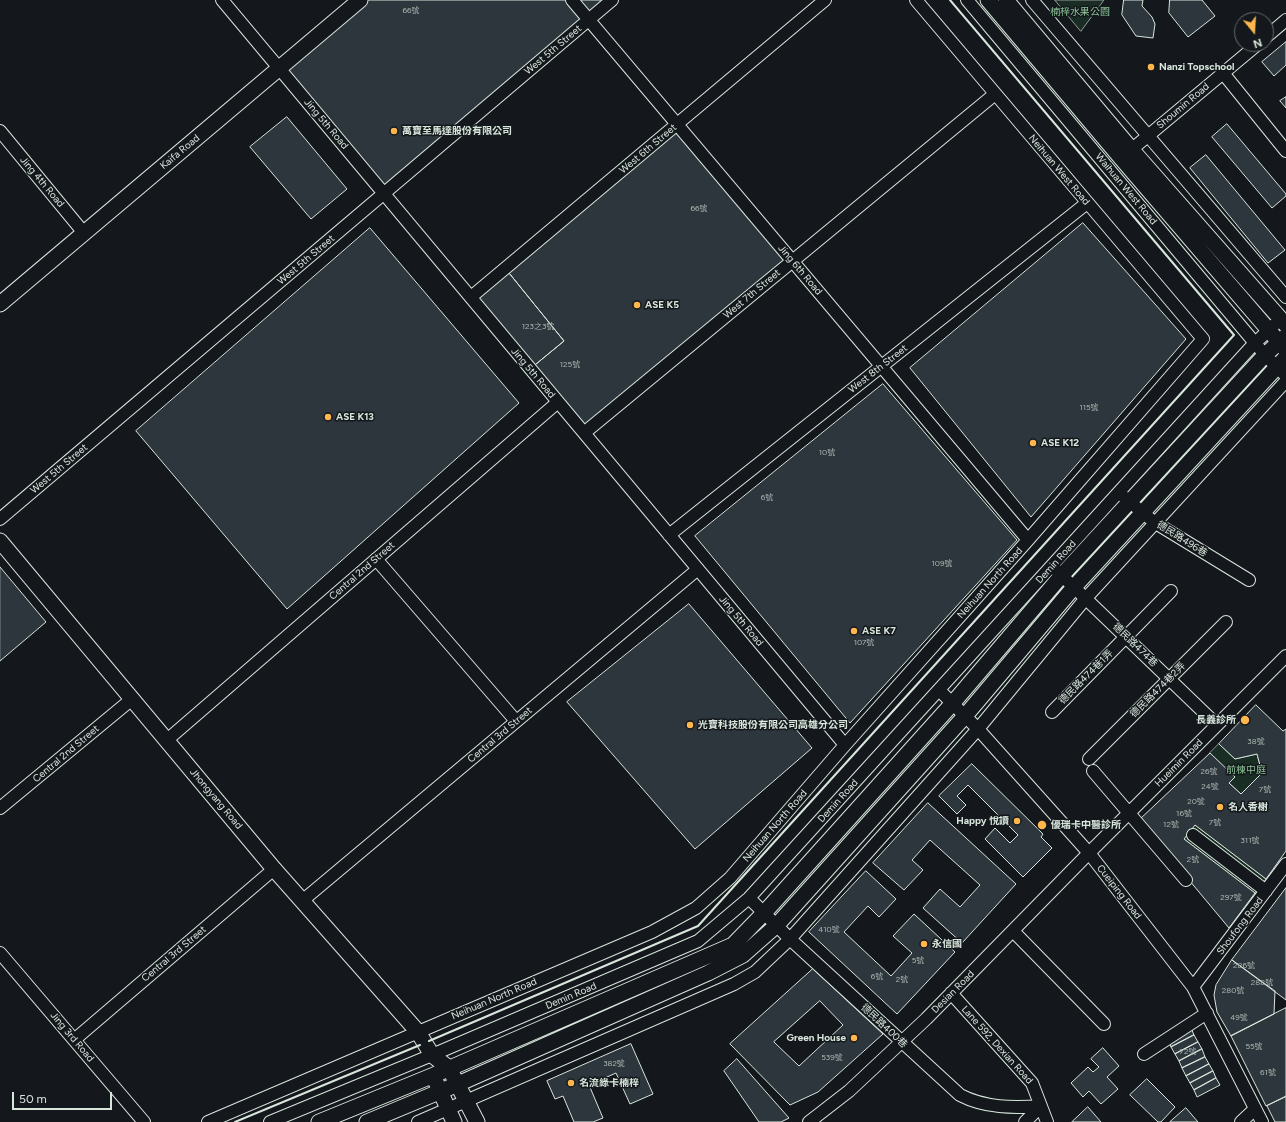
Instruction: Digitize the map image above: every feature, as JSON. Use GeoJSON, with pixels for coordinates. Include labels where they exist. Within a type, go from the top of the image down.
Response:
{"type":"FeatureCollection","features":[{"type":"Feature","properties":{"kind":"street","name":"Jing 5th Road"},"geometry":{"type":"LineString","coordinates":[[222,0],[845,745]]}},
{"type":"Feature","properties":{"kind":"street","name":"Kaifa Road"},"geometry":{"type":"LineString","coordinates":[[0,304],[360,0]]}},
{"type":"Feature","properties":{"kind":"street","name":"Jing 6th Road"},"geometry":{"type":"LineString","coordinates":[[572,0],[1028,540]]}},
{"type":"Feature","properties":{"kind":"street","name":"West 5th Street"},"geometry":{"type":"LineString","coordinates":[[0,519],[612,0]]}},
{"type":"Feature","properties":{"kind":"street","name":"West 6th Street"},"geometry":{"type":"LineString","coordinates":[[470,297],[826,0]]}},
{"type":"Feature","properties":{"kind":"street","name":"Neihuan West Road"},"geometry":{"type":"LineString","coordinates":[[916,0],[1203,340]]}},
{"type":"Feature","properties":{"kind":"street","name":"Waihuan West Road"},"geometry":{"type":"LineString","coordinates":[[967,0],[1265,355],[1283,366]]}},
{"type":"Feature","properties":{"kind":"street","name":"Waihuan West Road"},"geometry":{"type":"LineString","coordinates":[[988,0],[1126,154],[1284,319]]}},
{"type":"Feature","properties":{"kind":"street","name":"Waihuan West Road"},"geometry":{"type":"LineString","coordinates":[[1006,0],[1126,154],[1268,330],[1284,343]]}},
{"type":"Feature","properties":{"kind":"street"},"geometry":{"type":"LineString","coordinates":[[1032,0],[1286,297]]}},
{"type":"Feature","properties":{"kind":"street"},"geometry":{"type":"LineString","coordinates":[[1274,30],[1286,20]]}},
{"type":"Feature","properties":{"kind":"street","name":"Shoumin Road"},"geometry":{"type":"LineString","coordinates":[[1109,168],[1248,52]]}},
{"type":"Feature","properties":{"kind":"street"},"geometry":{"type":"LineString","coordinates":[[1223,73],[1286,151]]}},
{"type":"Feature","properties":{"kind":"street","name":"West 7th Street"},"geometry":{"type":"LineString","coordinates":[[584,433],[995,94]]}},
{"type":"Feature","properties":{"kind":"street","name":"Jing 4th Road"},"geometry":{"type":"LineString","coordinates":[[0,131],[84,233]]}},
{"type":"Feature","properties":{"kind":"street","name":"West 8th Street"},"geometry":{"type":"LineString","coordinates":[[669,535],[1087,203]]}},
{"type":"Feature","properties":{"kind":"street","name":"Demin Road"},"geometry":{"type":"LineString","coordinates":[[270,1122],[432,1055],[698,941],[750,898],[939,690],[1057,571],[1124,497],[1255,342],[1268,330],[1284,319]]}},
{"type":"Feature","properties":{"kind":"street","name":"Neihuan North Road"},"geometry":{"type":"LineString","coordinates":[[208,1122],[652,932],[696,908],[730,878],[845,745],[1028,540],[1203,340]]}},
{"type":"Feature","properties":{"kind":"street","name":"Demin Road"},"geometry":{"type":"LineString","coordinates":[[1124,497],[1265,355],[1284,343]]}},
{"type":"Feature","properties":{"kind":"street"},"geometry":{"type":"LineString","coordinates":[[367,1122],[458,1084],[708,973],[743,955],[777,925],[965,716],[1074,587],[1143,512],[1283,366]]}},
{"type":"Feature","properties":{"kind":"street"},"geometry":{"type":"LineString","coordinates":[[418,1122],[450,1116],[466,1102],[734,984],[755,972],[790,939],[978,728],[1086,598],[1154,522],[1286,381]]}},
{"type":"Feature","properties":{"kind":"street","name":"Central 2nd Street"},"geometry":{"type":"LineString","coordinates":[[167,740],[558,402]]}},
{"type":"Feature","properties":{"kind":"street","name":"德民路496巷"},"geometry":{"type":"LineString","coordinates":[[1124,497],[1154,522],[1249,580]]}},
{"type":"Feature","properties":{"kind":"street","name":"Jhongyang Road"},"geometry":{"type":"LineString","coordinates":[[0,541],[274,869],[418,1032],[432,1055]]}},
{"type":"Feature","properties":{"kind":"street"},"geometry":{"type":"LineString","coordinates":[[376,559],[516,721]]}},
{"type":"Feature","properties":{"kind":"street","name":"Central 3rd Street"},"geometry":{"type":"LineString","coordinates":[[302,901],[698,569]]}},
{"type":"Feature","properties":{"kind":"street","name":"Demin Road"},"geometry":{"type":"LineString","coordinates":[[319,1122],[434,1075],[733,944],[764,913],[952,704],[1057,571]]}},
{"type":"Feature","properties":{"kind":"street","name":"德民路474巷"},"geometry":{"type":"LineString","coordinates":[[1057,571],[1170,678],[1217,725]]}},
{"type":"Feature","properties":{"kind":"street","name":"德民路474巷1弄"},"geometry":{"type":"LineString","coordinates":[[1052,712],[1171,591]]}},
{"type":"Feature","properties":{"kind":"street","name":"德民路474巷2弄"},"geometry":{"type":"LineString","coordinates":[[1090,759],[1226,622]]}},
{"type":"Feature","properties":{"kind":"street","name":"Hueimin Road"},"geometry":{"type":"LineString","coordinates":[[1089,853],[1286,656]]}},
{"type":"Feature","properties":{"kind":"street","name":"Cueiping Road"},"geometry":{"type":"LineString","coordinates":[[939,690],[978,728],[1089,853],[1193,987],[1262,1122]]}},
{"type":"Feature","properties":{"kind":"street","name":"Central 2nd Street"},"geometry":{"type":"LineString","coordinates":[[0,808],[132,699]]}},
{"type":"Feature","properties":{"kind":"street"},"geometry":{"type":"LineString","coordinates":[[1093,771],[1186,880]]}},
{"type":"Feature","properties":{"kind":"street"},"geometry":{"type":"LineString","coordinates":[[1193,835],[1266,891]]}},
{"type":"Feature","properties":{"kind":"street","name":"Desian Road"},"geometry":{"type":"LineString","coordinates":[[817,1120],[951,993],[1089,853]]}},
{"type":"Feature","properties":{"kind":"street","name":"Shoufong Road"},"geometry":{"type":"LineString","coordinates":[[1193,987],[1286,864]]}},
{"type":"Feature","properties":{"kind":"street","name":"Central 3rd Street"},"geometry":{"type":"LineString","coordinates":[[74,1040],[274,869]]}},
{"type":"Feature","properties":{"kind":"street","name":"德民路400巷"},"geometry":{"type":"LineString","coordinates":[[750,898],[790,939],[960,1095],[971,1101],[1014,1108],[1041,1106]]}},
{"type":"Feature","properties":{"kind":"street"},"geometry":{"type":"LineString","coordinates":[[1013,931],[1104,1024]]}},
{"type":"Feature","properties":{"kind":"street","name":"Jing 3rd Road"},"geometry":{"type":"LineString","coordinates":[[0,952],[144,1122]]}},
{"type":"Feature","properties":{"kind":"street","name":"Lane 592, Dexian Road"},"geometry":{"type":"LineString","coordinates":[[951,993],[1032,1083],[1047,1122]]}},
{"type":"Feature","properties":{"kind":"street"},"geometry":{"type":"LineString","coordinates":[[1144,1054],[1206,1013]]}},
{"type":"Feature","properties":{"kind":"street"},"geometry":{"type":"LineString","coordinates":[[432,1055],[449,1068],[477,1122]]}},
{"type":"Feature","properties":{"kind":"street"},"geometry":{"type":"LineString","coordinates":[[432,1055],[434,1075],[450,1116]]}},
{"type":"Feature","properties":{"kind":"street"},"geometry":{"type":"LineString","coordinates":[[1025,1122],[1041,1106]]}},
{"type":"Feature","properties":{"kind":"street"},"geometry":{"type":"LineString","coordinates":[[1241,1122],[1255,1109]]}},
{"type":"Feature","properties":{"kind":"green space","name":"楠梓水果公園"},"geometry":{"type":"Polygon","coordinates":[[[1055,0],[1104,0],[1081,31],[1055,0]]]}},
{"type":"Feature","properties":{"kind":"green space","name":"前棟中庭"},"geometry":{"type":"Polygon","coordinates":[[[1219,744],[1235,759],[1257,754],[1262,773],[1241,794],[1229,783],[1234,777],[1210,753],[1219,744]]]}},
{"type":"Feature","properties":{"kind":"green space"},"geometry":{"type":"Polygon","coordinates":[[[1195,825],[1266,879],[1255,893],[1184,839],[1195,825]]]}},
{"type":"Feature","properties":{"kind":"building","name":"萬寶至馬達股份有限公司"},"geometry":{"type":"Polygon","coordinates":[[[360,0],[572,0],[589,19],[384,193],[279,68],[360,0]]]}},
{"type":"Feature","properties":{"kind":"building"},"geometry":{"type":"Polygon","coordinates":[[[572,0],[612,0],[589,19],[572,0]]]}},
{"type":"Feature","properties":{"kind":"building"},"geometry":{"type":"Polygon","coordinates":[[[1124,0],[1143,0],[1142,6],[1152,17],[1155,24],[1153,38],[1136,36],[1122,15],[1124,0]]]}},
{"type":"Feature","properties":{"kind":"building"},"geometry":{"type":"Polygon","coordinates":[[[1170,0],[1202,0],[1215,16],[1188,37],[1169,13],[1170,0]]]}},
{"type":"Feature","properties":{"kind":"building"},"geometry":{"type":"Polygon","coordinates":[[[1286,42],[1286,65],[1274,76],[1262,62],[1286,42]]]}},
{"type":"Feature","properties":{"kind":"building"},"geometry":{"type":"Polygon","coordinates":[[[1286,97],[1286,108],[1280,101],[1286,97]]]}},
{"type":"Feature","properties":{"kind":"building"},"geometry":{"type":"Polygon","coordinates":[[[287,117],[347,189],[311,219],[250,147],[287,117]]]}},
{"type":"Feature","properties":{"kind":"building","name":"ASE K5"},"geometry":{"type":"Polygon","coordinates":[[[677,124],[793,261],[584,433],[530,369],[564,341],[505,268],[677,124]]]}},
{"type":"Feature","properties":{"kind":"building"},"geometry":{"type":"Polygon","coordinates":[[[1227,124],[1286,194],[1286,196],[1272,208],[1212,137],[1227,124]]]}},
{"type":"Feature","properties":{"kind":"building"},"geometry":{"type":"Polygon","coordinates":[[[1206,155],[1285,250],[1268,263],[1190,168],[1206,155]]]}},
{"type":"Feature","properties":{"kind":"building","name":"ASE K12"},"geometry":{"type":"Polygon","coordinates":[[[1083,223],[1186,339],[1031,517],[910,368],[1083,223]]]}},
{"type":"Feature","properties":{"kind":"building","name":"ASE K13"},"geometry":{"type":"Polygon","coordinates":[[[370,228],[519,403],[287,609],[136,431],[370,228]]]}},
{"type":"Feature","properties":{"kind":"building"},"geometry":{"type":"Polygon","coordinates":[[[505,268],[564,341],[530,369],[471,297],[505,268]]]}},
{"type":"Feature","properties":{"kind":"building","name":"ASE K7"},"geometry":{"type":"Polygon","coordinates":[[[883,384],[1017,540],[850,723],[695,536],[883,384]]]}},
{"type":"Feature","properties":{"kind":"building"},"geometry":{"type":"Polygon","coordinates":[[[0,567],[46,622],[0,661],[0,567]]]}},
{"type":"Feature","properties":{"kind":"building","name":"光寶科技股份有限公司高雄分公司"},"geometry":{"type":"Polygon","coordinates":[[[689,604],[812,748],[695,849],[567,702],[689,604]]]}},
{"type":"Feature","properties":{"kind":"building","name":"名人香榭"},"geometry":{"type":"Polygon","coordinates":[[[1256,705],[1283,731],[1286,729],[1286,851],[1266,879],[1195,825],[1184,839],[1255,893],[1229,928],[1139,820],[1210,753],[1235,777],[1229,783],[1241,794],[1262,773],[1257,754],[1235,759],[1219,744],[1256,705]]]}},
{"type":"Feature","properties":{"kind":"building","name":"Happy 悅讀"},"geometry":{"type":"Polygon","coordinates":[[[972,764],[1043,834],[1041,837],[1052,848],[1023,877],[985,839],[995,828],[1010,843],[1018,835],[968,785],[957,796],[966,805],[957,814],[939,796],[972,764]]]}},
{"type":"Feature","properties":{"kind":"building"},"geometry":{"type":"Polygon","coordinates":[[[928,803],[1016,884],[962,943],[923,908],[940,889],[960,907],[980,885],[930,840],[912,860],[923,870],[904,890],[873,863],[928,803]]]}},
{"type":"Feature","properties":{"kind":"building","name":"永信國"},"geometry":{"type":"Polygon","coordinates":[[[866,871],[896,899],[879,917],[868,906],[844,932],[891,976],[912,953],[893,936],[914,914],[955,952],[897,1014],[809,932],[866,871]]]}},
{"type":"Feature","properties":{"kind":"building"},"geometry":{"type":"Polygon","coordinates":[[[1286,888],[1286,1000],[1232,960],[1286,888]]]}},
{"type":"Feature","properties":{"kind":"building"},"geometry":{"type":"Polygon","coordinates":[[[1232,960],[1275,991],[1274,1014],[1231,1036],[1217,1012],[1214,995],[1216,985],[1232,960]]]}},
{"type":"Feature","properties":{"kind":"building","name":"Green House"},"geometry":{"type":"Polygon","coordinates":[[[813,969],[883,1034],[818,1092],[790,1105],[730,1044],[813,969]],[[820,1001],[774,1042],[799,1066],[843,1025],[820,1001]]]}},
{"type":"Feature","properties":{"kind":"building"},"geometry":{"type":"Polygon","coordinates":[[[1286,1008],[1286,1096],[1266,1106],[1231,1036],[1286,1008]]]}},
{"type":"Feature","properties":{"kind":"building"},"geometry":{"type":"Polygon","coordinates":[[[1191,1028],[1194,1035],[1171,1047],[1168,1040],[1191,1028]]]}},
{"type":"Feature","properties":{"kind":"building"},"geometry":{"type":"Polygon","coordinates":[[[1194,1035],[1198,1042],[1175,1054],[1171,1047],[1194,1035]]]}},
{"type":"Feature","properties":{"kind":"building"},"geometry":{"type":"Polygon","coordinates":[[[1198,1042],[1202,1049],[1179,1061],[1175,1054],[1198,1042]]]}},
{"type":"Feature","properties":{"kind":"building","name":"名流綠卡楠梓"},"geometry":{"type":"Polygon","coordinates":[[[631,1044],[653,1094],[630,1104],[616,1073],[589,1085],[603,1118],[593,1122],[574,1122],[563,1096],[555,1099],[547,1081],[631,1044]]]}},
{"type":"Feature","properties":{"kind":"building"},"geometry":{"type":"Polygon","coordinates":[[[1103,1048],[1119,1066],[1107,1077],[1118,1089],[1101,1104],[1089,1091],[1083,1097],[1071,1083],[1088,1067],[1093,1072],[1099,1067],[1091,1059],[1103,1048]]]}},
{"type":"Feature","properties":{"kind":"building"},"geometry":{"type":"Polygon","coordinates":[[[1202,1049],[1205,1057],[1182,1068],[1179,1061],[1202,1049]]]}},
{"type":"Feature","properties":{"kind":"building"},"geometry":{"type":"Polygon","coordinates":[[[1205,1057],[1209,1064],[1186,1076],[1182,1068],[1205,1057]]]}},
{"type":"Feature","properties":{"kind":"building"},"geometry":{"type":"Polygon","coordinates":[[[737,1059],[789,1118],[781,1122],[759,1122],[724,1071],[737,1059]]]}},
{"type":"Feature","properties":{"kind":"building"},"geometry":{"type":"Polygon","coordinates":[[[1209,1064],[1213,1071],[1190,1083],[1186,1076],[1209,1064]]]}},
{"type":"Feature","properties":{"kind":"building"},"geometry":{"type":"Polygon","coordinates":[[[1213,1071],[1216,1078],[1194,1090],[1190,1083],[1213,1071]]]}},
{"type":"Feature","properties":{"kind":"building"},"geometry":{"type":"Polygon","coordinates":[[[1216,1078],[1220,1085],[1197,1097],[1194,1090],[1216,1078]]]}},
{"type":"Feature","properties":{"kind":"building"},"geometry":{"type":"Polygon","coordinates":[[[1147,1079],[1175,1107],[1161,1122],[1158,1122],[1130,1095],[1147,1079]]]}},
{"type":"Feature","properties":{"kind":"building"},"geometry":{"type":"Polygon","coordinates":[[[1286,1097],[1286,1122],[1275,1122],[1267,1106],[1286,1097]]]}},
{"type":"Feature","properties":{"kind":"building"},"geometry":{"type":"Polygon","coordinates":[[[1088,1107],[1101,1122],[1072,1122],[1088,1107]]]}},
{"type":"Feature","properties":{"kind":"building"},"geometry":{"type":"Polygon","coordinates":[[[1186,1108],[1198,1122],[1170,1122],[1186,1108]]]}},
{"type":"Feature","properties":{"kind":"wall"},"geometry":{"type":"LineString","coordinates":[[429,1041],[698,926],[1234,335],[950,0]]}},
{"type":"Feature","properties":{"kind":"wall"},"geometry":{"type":"LineString","coordinates":[[235,1122],[420,1045]]}},
{"type":"Feature","properties":{"kind":"place","name":"Nanzi Topschool"},"geometry":{"type":"Point","coordinates":[1151,67]}},
{"type":"Feature","properties":{"kind":"place","name":"萬寶至馬達股份有限公司"},"geometry":{"type":"Point","coordinates":[394,131]}},
{"type":"Feature","properties":{"kind":"place","name":"ASE K5"},"geometry":{"type":"Point","coordinates":[637,305]}},
{"type":"Feature","properties":{"kind":"place","name":"ASE K13"},"geometry":{"type":"Point","coordinates":[328,417]}},
{"type":"Feature","properties":{"kind":"place","name":"ASE K12"},"geometry":{"type":"Point","coordinates":[1033,443]}},
{"type":"Feature","properties":{"kind":"place","name":"ASE K7"},"geometry":{"type":"Point","coordinates":[854,631]}},
{"type":"Feature","properties":{"kind":"place","name":"長義診所"},"geometry":{"type":"Point","coordinates":[1245,720]}},
{"type":"Feature","properties":{"kind":"place","name":"光寶科技股份有限公司高雄分公司"},"geometry":{"type":"Point","coordinates":[690,725]}},
{"type":"Feature","properties":{"kind":"place","name":"名人香榭"},"geometry":{"type":"Point","coordinates":[1220,807]}},
{"type":"Feature","properties":{"kind":"place","name":"Happy 悅讀"},"geometry":{"type":"Point","coordinates":[1017,821]}},
{"type":"Feature","properties":{"kind":"place","name":"優瑞卡中醫診所"},"geometry":{"type":"Point","coordinates":[1042,825]}},
{"type":"Feature","properties":{"kind":"place","name":"永信國"},"geometry":{"type":"Point","coordinates":[924,944]}},
{"type":"Feature","properties":{"kind":"place","name":"Green House"},"geometry":{"type":"Point","coordinates":[854,1038]}},
{"type":"Feature","properties":{"kind":"place","name":"名流綠卡楠梓"},"geometry":{"type":"Point","coordinates":[571,1083]}}]}
